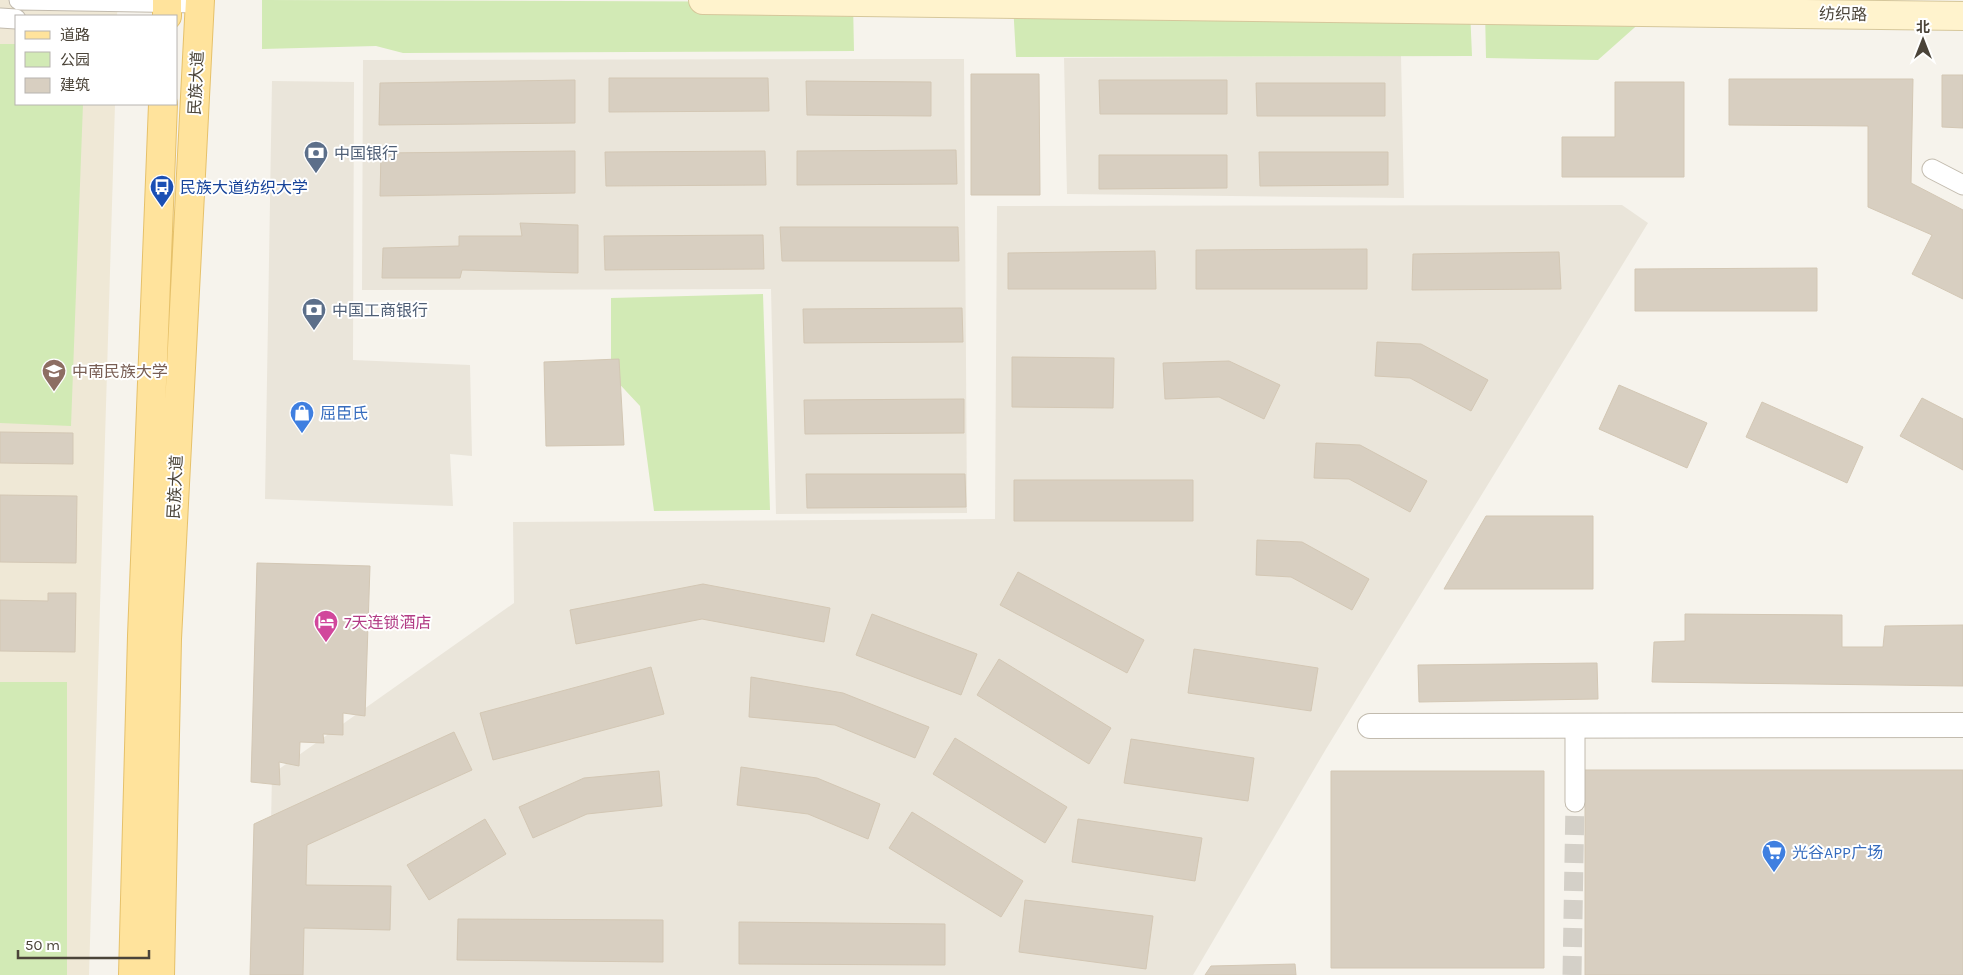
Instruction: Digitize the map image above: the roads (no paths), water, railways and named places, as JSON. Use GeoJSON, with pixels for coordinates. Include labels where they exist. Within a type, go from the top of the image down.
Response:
{"type":"FeatureCollection","features":[{"type":"Feature","properties":{"kind":"main road","name":"纺织路"},"geometry":{"type":"LineString","coordinates":[[703,0],[1963,16]]}},
{"type":"Feature","properties":{"kind":"main road","name":"民族大道"},"geometry":{"type":"LineString","coordinates":[[160,975],[182,9]]}},
{"type":"Feature","properties":{"kind":"main road","name":"民族大道"},"geometry":{"type":"LineString","coordinates":[[133,975],[142,646],[163,105]]}},
{"type":"Feature","properties":{"kind":"street"},"geometry":{"type":"LineString","coordinates":[[19,0],[182,9]]}},
{"type":"Feature","properties":{"kind":"street"},"geometry":{"type":"LineString","coordinates":[[0,18],[15,19]]}},
{"type":"Feature","properties":{"kind":"street"},"geometry":{"type":"LineString","coordinates":[[1932,170],[1963,185]]}},
{"type":"Feature","properties":{"kind":"street"},"geometry":{"type":"LineString","coordinates":[[1370,726],[1963,725]]}},
{"type":"Feature","properties":{"kind":"street"},"geometry":{"type":"LineString","coordinates":[[1575,726],[1575,802]]}},
{"type":"Feature","properties":{"kind":"tunnel"},"geometry":{"type":"LineString","coordinates":[[1572,975],[1575,802]]}},
{"type":"Feature","properties":{"kind":"place","name":"中国银行"},"geometry":{"type":"Point","coordinates":[316,174]}},
{"type":"Feature","properties":{"kind":"place","name":"民族大道纺织大学"},"geometry":{"type":"Point","coordinates":[162,208]}},
{"type":"Feature","properties":{"kind":"place","name":"中国工商银行"},"geometry":{"type":"Point","coordinates":[314,331]}},
{"type":"Feature","properties":{"kind":"place","name":"中南民族大学"},"geometry":{"type":"Point","coordinates":[54,392]}},
{"type":"Feature","properties":{"kind":"place","name":"屈臣氏"},"geometry":{"type":"Point","coordinates":[302,434]}},
{"type":"Feature","properties":{"kind":"place","name":"7天连锁酒店"},"geometry":{"type":"Point","coordinates":[326,643]}},
{"type":"Feature","properties":{"kind":"place","name":"光谷APP广场"},"geometry":{"type":"Point","coordinates":[1774,873]}}]}
